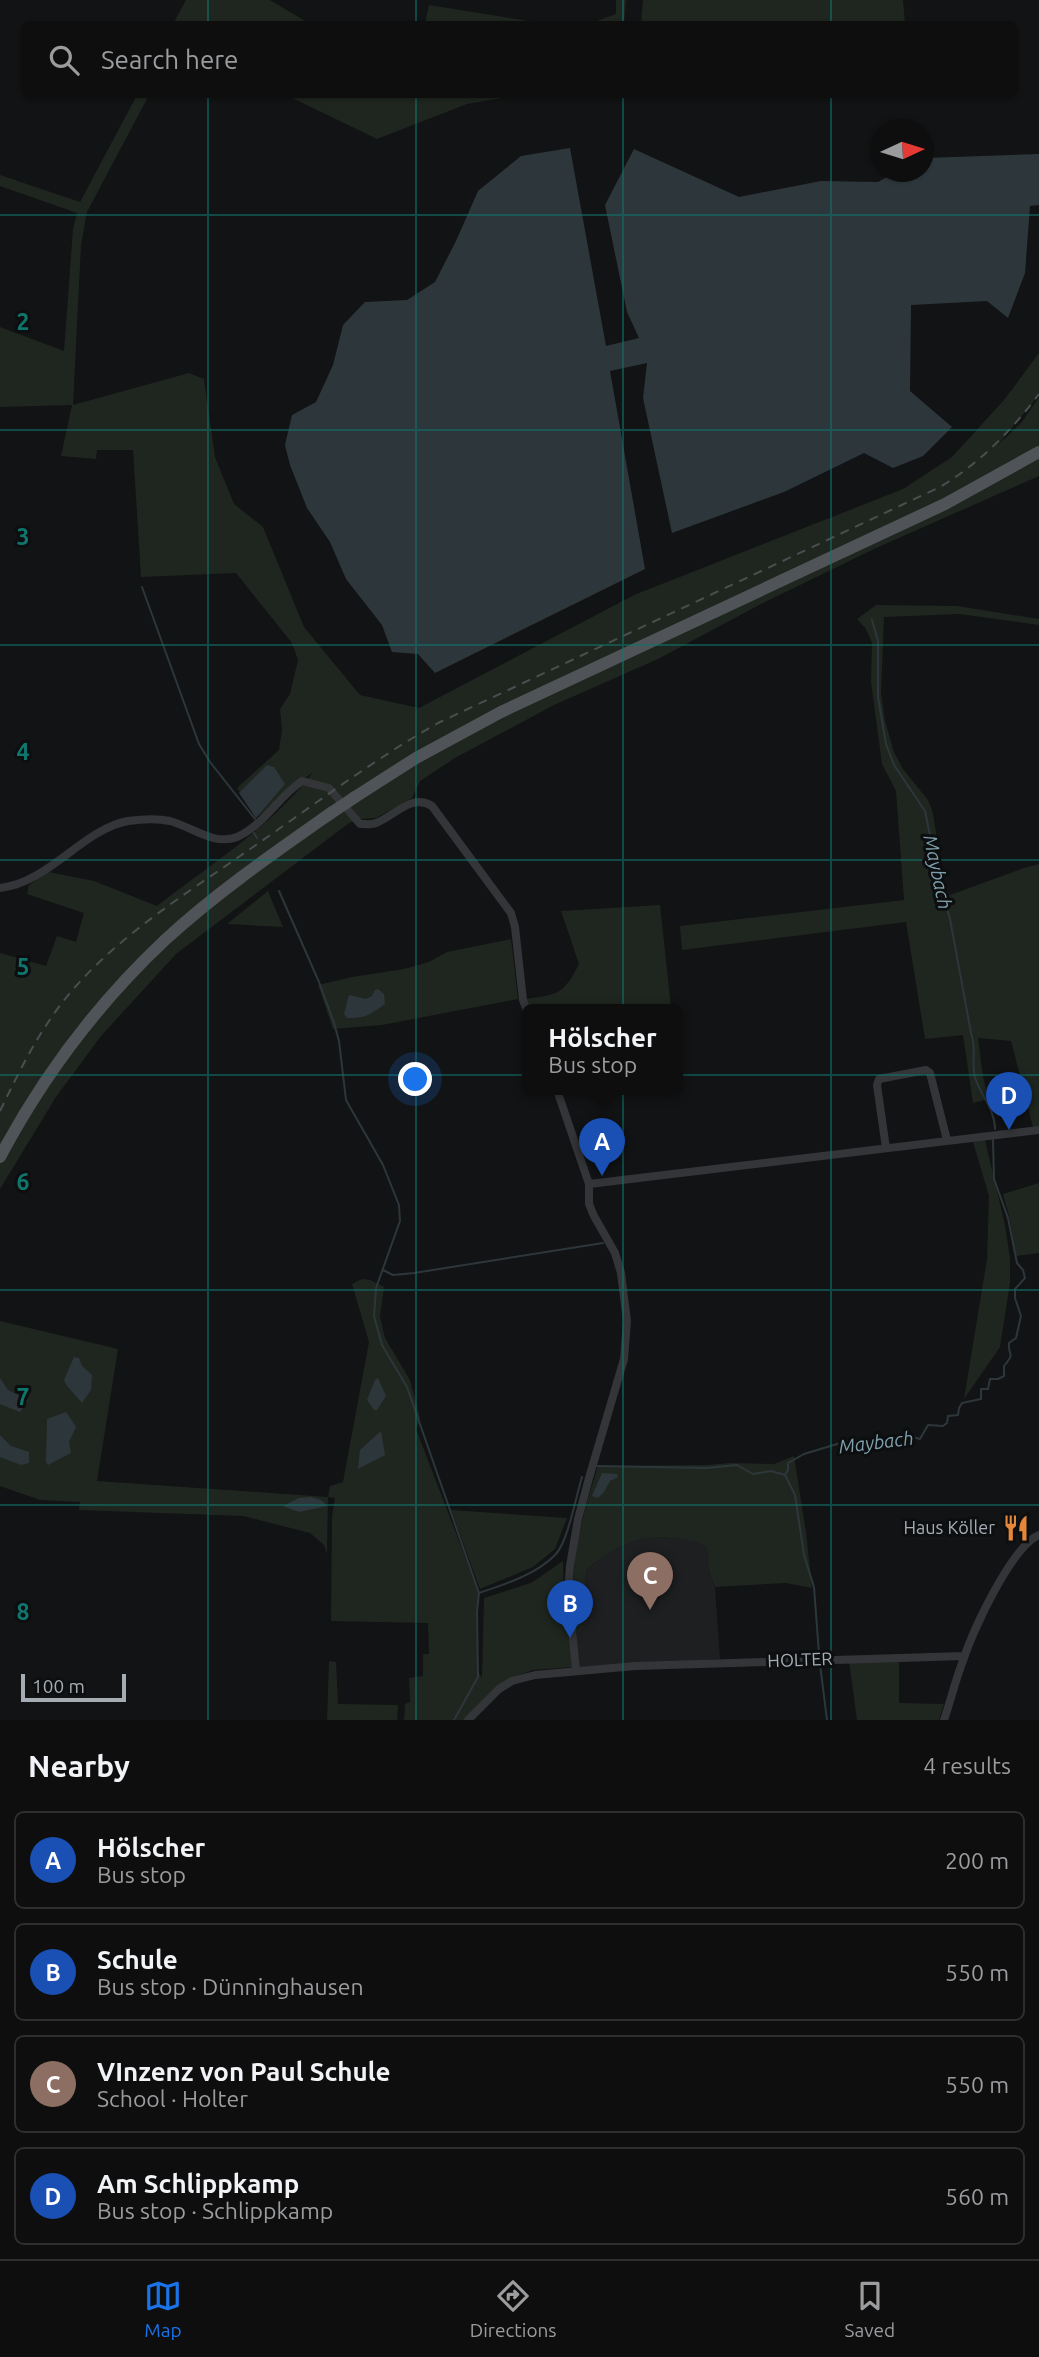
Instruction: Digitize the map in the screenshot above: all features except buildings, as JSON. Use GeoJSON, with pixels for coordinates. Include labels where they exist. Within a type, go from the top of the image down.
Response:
{"type":"FeatureCollection","features":[{"type":"Feature","properties":{"kind":"main road"},"geometry":{"type":"LineString","coordinates":[[0,1157],[39,1089],[66,1051],[128,977],[199,911],[331,813],[426,752],[500,712],[945,504],[1039,452]]}},
{"type":"Feature","properties":{"kind":"street"},"geometry":{"type":"LineString","coordinates":[[0,888],[25,883],[104,830],[121,822],[156,819],[181,824],[215,839],[236,837],[258,823],[302,781],[329,788],[359,824],[376,823],[410,803],[425,802],[432,806],[511,914],[515,926],[524,1004]]}},
{"type":"Feature","properties":{"kind":"street"},"geometry":{"type":"LineString","coordinates":[[886,1148],[877,1085],[879,1079],[926,1070],[930,1073],[947,1140]]}},
{"type":"Feature","properties":{"kind":"street"},"geometry":{"type":"LineString","coordinates":[[559,1095],[589,1184],[589,1204],[593,1216],[615,1253],[621,1273],[627,1337],[619,1377],[579,1518],[570,1566],[568,1592],[576,1670]]}},
{"type":"Feature","properties":{"kind":"street"},"geometry":{"type":"LineString","coordinates":[[589,1184],[1039,1130]]}},
{"type":"Feature","properties":{"kind":"street"},"geometry":{"type":"LineString","coordinates":[[944,1720],[964,1656],[992,1596],[1010,1565],[1035,1536],[1039,1535]]}},
{"type":"Feature","properties":{"kind":"street","name":"HOLTER"},"geometry":{"type":"LineString","coordinates":[[468,1720],[499,1689],[512,1681],[535,1675],[635,1666],[964,1656]]}},
{"type":"Feature","properties":{"kind":"shaded area"},"geometry":{"type":"Polygon","coordinates":[[[186,0],[270,0],[305,21],[175,21],[186,0]]]}},
{"type":"Feature","properties":{"kind":"shaded area"},"geometry":{"type":"Polygon","coordinates":[[[616,0],[626,0],[624,21],[596,21],[616,14],[616,0]]]}},
{"type":"Feature","properties":{"kind":"shaded area"},"geometry":{"type":"Polygon","coordinates":[[[643,0],[903,0],[905,21],[641,21],[643,0]]]}},
{"type":"Feature","properties":{"kind":"shaded area"},"geometry":{"type":"Polygon","coordinates":[[[429,5],[528,21],[426,21],[429,5]]]}},
{"type":"Feature","properties":{"kind":"shaded area"},"geometry":{"type":"Polygon","coordinates":[[[135,98],[147,98],[87,212],[81,245],[73,405],[189,373],[204,379],[215,457],[234,504],[263,527],[304,627],[360,695],[419,708],[634,595],[903,489],[952,457],[1004,400],[1039,353],[1039,395],[997,446],[1022,422],[1039,397],[1039,476],[874,549],[761,604],[658,659],[554,705],[455,758],[420,781],[412,798],[376,818],[349,823],[176,954],[101,1036],[56,1097],[0,1189],[0,953],[46,966],[57,936],[76,942],[84,913],[27,894],[29,885],[49,872],[94,881],[157,906],[260,827],[313,772],[256,818],[237,788],[279,750],[282,730],[280,709],[290,694],[298,660],[292,643],[236,573],[141,577],[133,450],[97,450],[96,459],[61,456],[72,405],[0,407],[0,327],[64,351],[73,229],[77,213],[0,186],[0,175],[80,202],[135,98]]]}},
{"type":"Feature","properties":{"kind":"shaded area"},"geometry":{"type":"Polygon","coordinates":[[[292,98],[503,98],[467,104],[377,139],[292,98]]]}},
{"type":"Feature","properties":{"kind":"shaded area"},"geometry":{"type":"Polygon","coordinates":[[[570,148],[606,346],[639,338],[627,312],[605,205],[634,149],[739,197],[821,181],[934,182],[934,158],[1039,154],[1039,205],[1030,206],[1025,273],[1008,318],[987,301],[911,305],[910,391],[952,427],[923,456],[893,468],[864,453],[784,492],[672,533],[643,398],[647,363],[610,371],[645,569],[435,673],[418,654],[392,652],[382,625],[346,579],[330,542],[307,508],[285,445],[292,415],[316,402],[333,365],[343,325],[365,302],[407,300],[435,282],[478,191],[521,156],[570,148]]]}},
{"type":"Feature","properties":{"kind":"shaded area"},"geometry":{"type":"Polygon","coordinates":[[[876,605],[957,606],[1039,619],[1039,625],[959,614],[884,617],[881,693],[885,721],[894,752],[903,769],[928,800],[933,813],[944,885],[937,888],[939,896],[948,891],[950,895],[1039,864],[1039,1126],[1033,1127],[1011,1041],[978,1038],[989,1099],[973,1103],[963,1035],[925,1039],[906,922],[682,950],[680,926],[904,900],[896,791],[882,764],[871,682],[872,643],[866,629],[857,619],[876,605]]]}},
{"type":"Feature","properties":{"kind":"shaded area"},"geometry":{"type":"Polygon","coordinates":[[[267,765],[274,767],[285,784],[256,818],[239,793],[267,765]]]}},
{"type":"Feature","properties":{"kind":"shaded area"},"geometry":{"type":"Polygon","coordinates":[[[268,891],[283,927],[227,924],[268,891]]]}},
{"type":"Feature","properties":{"kind":"shaded area"},"geometry":{"type":"Polygon","coordinates":[[[660,905],[671,1004],[527,1004],[526,999],[559,991],[569,982],[579,964],[561,911],[660,905]]]}},
{"type":"Feature","properties":{"kind":"shaded area"},"geometry":{"type":"Polygon","coordinates":[[[511,939],[518,999],[382,1025],[333,1029],[318,985],[404,969],[429,962],[447,952],[511,939]]]}},
{"type":"Feature","properties":{"kind":"shaded area"},"geometry":{"type":"Polygon","coordinates":[[[378,989],[384,994],[385,1004],[368,1015],[347,1018],[344,1014],[349,995],[366,999],[378,989]]]}},
{"type":"Feature","properties":{"kind":"shaded area"},"geometry":{"type":"Polygon","coordinates":[[[985,1140],[1005,1225],[1010,1258],[1010,1283],[1000,1347],[964,1399],[987,1259],[989,1196],[973,1142],[985,1140]]]}},
{"type":"Feature","properties":{"kind":"shaded area"},"geometry":{"type":"Polygon","coordinates":[[[1039,1183],[1039,1253],[1016,1256],[1003,1194],[1039,1183]]]}},
{"type":"Feature","properties":{"kind":"shaded area"},"geometry":{"type":"Polygon","coordinates":[[[362,1279],[370,1280],[384,1287],[380,1317],[385,1338],[410,1380],[420,1418],[416,1429],[479,1593],[476,1621],[479,1673],[482,1678],[484,1598],[531,1583],[563,1561],[564,1599],[572,1667],[533,1670],[508,1679],[464,1720],[404,1720],[405,1704],[410,1702],[409,1678],[423,1676],[423,1654],[429,1654],[428,1623],[331,1621],[332,1517],[335,1498],[328,1497],[330,1486],[343,1482],[369,1342],[352,1284],[362,1279]]]}},
{"type":"Feature","properties":{"kind":"shaded area"},"geometry":{"type":"Polygon","coordinates":[[[0,1321],[118,1349],[97,1481],[328,1497],[327,1554],[324,1545],[310,1533],[243,1516],[79,1510],[80,1502],[40,1500],[0,1486],[0,1321]]]}},
{"type":"Feature","properties":{"kind":"shaded area"},"geometry":{"type":"Polygon","coordinates":[[[74,1357],[79,1358],[82,1366],[92,1375],[91,1390],[82,1403],[64,1380],[74,1357]]]}},
{"type":"Feature","properties":{"kind":"shaded area"},"geometry":{"type":"Polygon","coordinates":[[[0,1378],[8,1390],[28,1400],[20,1412],[0,1404],[0,1378]]]}},
{"type":"Feature","properties":{"kind":"shaded area"},"geometry":{"type":"Polygon","coordinates":[[[378,1378],[386,1396],[377,1410],[374,1410],[367,1400],[378,1378]]]}},
{"type":"Feature","properties":{"kind":"shaded area"},"geometry":{"type":"Polygon","coordinates":[[[66,1412],[76,1427],[69,1442],[71,1453],[48,1465],[47,1419],[66,1412]]]}},
{"type":"Feature","properties":{"kind":"shaded area"},"geometry":{"type":"Polygon","coordinates":[[[381,1431],[385,1455],[358,1469],[360,1450],[381,1431]]]}},
{"type":"Feature","properties":{"kind":"shaded area"},"geometry":{"type":"Polygon","coordinates":[[[0,1435],[11,1446],[29,1452],[29,1463],[21,1465],[0,1457],[0,1435]]]}},
{"type":"Feature","properties":{"kind":"shaded area"},"geometry":{"type":"Polygon","coordinates":[[[794,1456],[812,1588],[786,1583],[715,1587],[708,1567],[707,1547],[684,1539],[645,1539],[615,1549],[586,1570],[583,1628],[579,1634],[575,1633],[574,1568],[585,1508],[598,1466],[774,1464],[794,1456]]]}},
{"type":"Feature","properties":{"kind":"shaded area"},"geometry":{"type":"Polygon","coordinates":[[[602,1473],[617,1474],[618,1477],[610,1481],[598,1498],[592,1496],[602,1473]]]}},
{"type":"Feature","properties":{"kind":"shaded area"},"geometry":{"type":"Polygon","coordinates":[[[299,1498],[321,1500],[327,1506],[299,1512],[283,1506],[299,1498]]]}},
{"type":"Feature","properties":{"kind":"shaded area"},"geometry":{"type":"Polygon","coordinates":[[[451,1510],[567,1518],[555,1549],[533,1567],[480,1589],[451,1510]]]}},
{"type":"Feature","properties":{"kind":"shaded area"},"geometry":{"type":"Polygon","coordinates":[[[655,1537],[695,1540],[707,1547],[708,1567],[715,1587],[720,1659],[578,1668],[575,1633],[586,1570],[608,1553],[633,1540],[655,1537]]]}},
{"type":"Feature","properties":{"kind":"shaded area"},"geometry":{"type":"Polygon","coordinates":[[[329,1661],[336,1662],[338,1704],[398,1705],[397,1720],[327,1720],[329,1661]]]}},
{"type":"Feature","properties":{"kind":"shaded area"},"geometry":{"type":"Polygon","coordinates":[[[849,1661],[899,1661],[899,1703],[944,1704],[939,1720],[857,1720],[849,1661]]]}},
{"type":"Feature","properties":{"kind":"waterway"},"geometry":{"type":"LineString","coordinates":[[142,587],[199,744],[255,819]]}},
{"type":"Feature","properties":{"kind":"waterway","name":"Maybach"},"geometry":{"type":"LineString","coordinates":[[872,620],[878,641],[878,697],[886,744],[894,765],[925,811],[950,919],[973,1039],[975,1077],[993,1115],[995,1129]]}},
{"type":"Feature","properties":{"kind":"waterway"},"geometry":{"type":"LineString","coordinates":[[254,833],[257,838]]}},
{"type":"Feature","properties":{"kind":"waterway"},"geometry":{"type":"LineString","coordinates":[[279,891],[334,1023],[339,1041],[346,1100],[383,1165],[399,1205],[400,1221],[376,1288],[374,1316],[382,1345],[407,1387],[479,1593]]}},
{"type":"Feature","properties":{"kind":"waterway","name":"Maybach"},"geometry":{"type":"LineString","coordinates":[[597,1466],[707,1468],[737,1465],[753,1474],[771,1471],[785,1475],[788,1463],[804,1454],[847,1441],[892,1439],[907,1435],[920,1439],[928,1425],[943,1426],[947,1423],[948,1416],[958,1415],[962,1403],[981,1399],[981,1389],[988,1389],[990,1379],[1004,1376],[1004,1366],[1011,1356],[1009,1343],[1016,1338],[1021,1316],[1015,1289],[1025,1278],[1017,1263],[1008,1218],[994,1179],[993,1140]]}},
{"type":"Feature","properties":{"kind":"waterway"},"geometry":{"type":"LineString","coordinates":[[383,1270],[393,1275],[414,1273],[603,1243]]}},
{"type":"Feature","properties":{"kind":"waterway"},"geometry":{"type":"LineString","coordinates":[[785,1475],[795,1495],[804,1555],[814,1587],[819,1654]]}},
{"type":"Feature","properties":{"kind":"waterway","name":"Maybach"},"geometry":{"type":"LineString","coordinates":[[454,1720],[478,1677],[479,1593],[530,1573],[556,1554],[568,1529],[582,1477]]}},
{"type":"Feature","properties":{"kind":"waterway"},"geometry":{"type":"LineString","coordinates":[[820,1664],[827,1720]]}},
{"type":"Feature","properties":{"kind":"railway"},"geometry":{"type":"LineString","coordinates":[[0,1111],[51,1018],[71,992],[118,945],[171,904],[344,783],[438,723],[940,487],[968,468],[994,445],[1039,394]]}},
{"type":"Feature","properties":{"kind":"place","name":"Am Schlippkamp"},"geometry":{"type":"Point","coordinates":[1009,1130]}},
{"type":"Feature","properties":{"kind":"place","name":"Hölscher"},"geometry":{"type":"Point","coordinates":[602,1176]}},
{"type":"Feature","properties":{"kind":"place","name":"Haus Köller"},"geometry":{"type":"Point","coordinates":[1016,1528]}},
{"type":"Feature","properties":{"kind":"place","name":"VInzenz von Paul Schule"},"geometry":{"type":"Point","coordinates":[650,1610]}},
{"type":"Feature","properties":{"kind":"place","name":"Schule"},"geometry":{"type":"Point","coordinates":[570,1638]}}]}
